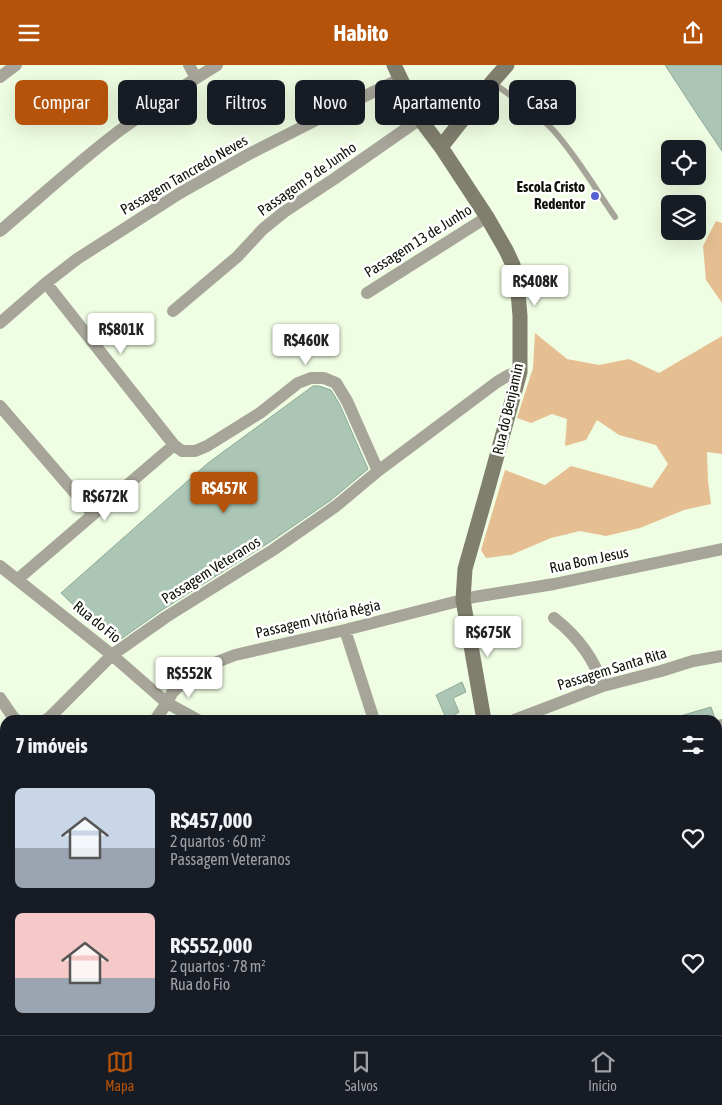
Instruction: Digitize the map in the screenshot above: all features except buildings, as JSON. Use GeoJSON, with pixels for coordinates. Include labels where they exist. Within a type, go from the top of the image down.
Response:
{"type":"FeatureCollection","features":[{"type":"Feature","properties":{"kind":"main road","name":"Rua do Benjamin"},"geometry":{"type":"LineString","coordinates":[[394,65],[400,79]]}},
{"type":"Feature","properties":{"kind":"main road"},"geometry":{"type":"LineString","coordinates":[[494,80],[507,65]]}},
{"type":"Feature","properties":{"kind":"main road","name":"Rua do Benjamin"},"geometry":{"type":"LineString","coordinates":[[424,125],[441,147],[506,250],[517,280],[520,316],[520,371],[465,569],[463,600],[483,715]]}},
{"type":"Feature","properties":{"kind":"main road"},"geometry":{"type":"LineString","coordinates":[[441,147],[458,125]]}},
{"type":"Feature","properties":{"kind":"street"},"geometry":{"type":"LineString","coordinates":[[0,77],[16,65]]}},
{"type":"Feature","properties":{"kind":"street"},"geometry":{"type":"LineString","coordinates":[[190,65],[196,78]]}},
{"type":"Feature","properties":{"kind":"street"},"geometry":{"type":"LineString","coordinates":[[0,231],[119,131],[217,65]]}},
{"type":"Feature","properties":{"kind":"street","name":"Passagem Tancredo Neves"},"geometry":{"type":"LineString","coordinates":[[0,323],[77,259],[180,193],[249,154],[400,79]]}},
{"type":"Feature","properties":{"kind":"street","name":"Passagem 9 de Junho"},"geometry":{"type":"LineString","coordinates":[[173,311],[237,257],[263,229],[284,211],[411,125]]}},
{"type":"Feature","properties":{"kind":"street","name":"Passagem 13 de Junho"},"geometry":{"type":"LineString","coordinates":[[367,293],[486,217]]}},
{"type":"Feature","properties":{"kind":"street"},"geometry":{"type":"LineString","coordinates":[[46,283],[174,445],[182,451],[194,451],[208,446],[260,413],[298,383],[311,378],[324,378],[336,383],[347,401],[378,471]]}},
{"type":"Feature","properties":{"kind":"street","name":"Passagem Veteranos"},"geometry":{"type":"LineString","coordinates":[[51,715],[112,655],[273,550],[336,506],[378,471],[497,382],[520,371]]}},
{"type":"Feature","properties":{"kind":"street"},"geometry":{"type":"LineString","coordinates":[[0,406],[92,514]]}},
{"type":"Feature","properties":{"kind":"street"},"geometry":{"type":"LineString","coordinates":[[18,579],[174,445]]}},
{"type":"Feature","properties":{"kind":"street","name":"Rua Bom Jesus"},"geometry":{"type":"LineString","coordinates":[[463,600],[554,584],[722,549]]}},
{"type":"Feature","properties":{"kind":"street","name":"Rua do Fio"},"geometry":{"type":"LineString","coordinates":[[0,566],[112,655],[167,703],[189,715]]}},
{"type":"Feature","properties":{"kind":"street","name":"Passagem Vitória Régia"},"geometry":{"type":"LineString","coordinates":[[159,715],[172,693],[185,680],[226,658],[463,600]]}},
{"type":"Feature","properties":{"kind":"street"},"geometry":{"type":"LineString","coordinates":[[554,618],[566,628],[587,652],[597,668],[603,686]]}},
{"type":"Feature","properties":{"kind":"street"},"geometry":{"type":"LineString","coordinates":[[345,630],[372,715]]}},
{"type":"Feature","properties":{"kind":"street","name":"Passagem Santa Rita"},"geometry":{"type":"LineString","coordinates":[[527,715],[603,686],[693,661],[722,655]]}},
{"type":"Feature","properties":{"kind":"street"},"geometry":{"type":"LineString","coordinates":[[0,698],[12,715]]}},
{"type":"Feature","properties":{"kind":"lane"},"geometry":{"type":"LineString","coordinates":[[499,87],[531,110],[553,130],[572,154],[615,217]]}},
{"type":"Feature","properties":{"kind":"shaded area"},"geometry":{"type":"Polygon","coordinates":[[[716,221],[722,223],[722,303],[706,280],[703,246],[716,221]]]}},
{"type":"Feature","properties":{"kind":"shaded area"},"geometry":{"type":"Polygon","coordinates":[[[535,333],[567,359],[599,365],[629,359],[659,373],[722,336],[722,454],[707,452],[711,504],[684,510],[640,528],[606,536],[580,531],[551,538],[511,555],[486,558],[481,550],[505,470],[545,485],[571,466],[652,488],[668,464],[656,445],[619,435],[597,420],[586,440],[565,446],[567,419],[552,414],[531,423],[517,418],[533,368],[535,333]]]}},
{"type":"Feature","properties":{"kind":"place","name":"Escola Cristo Redentor"},"geometry":{"type":"Point","coordinates":[595,196]}}]}
